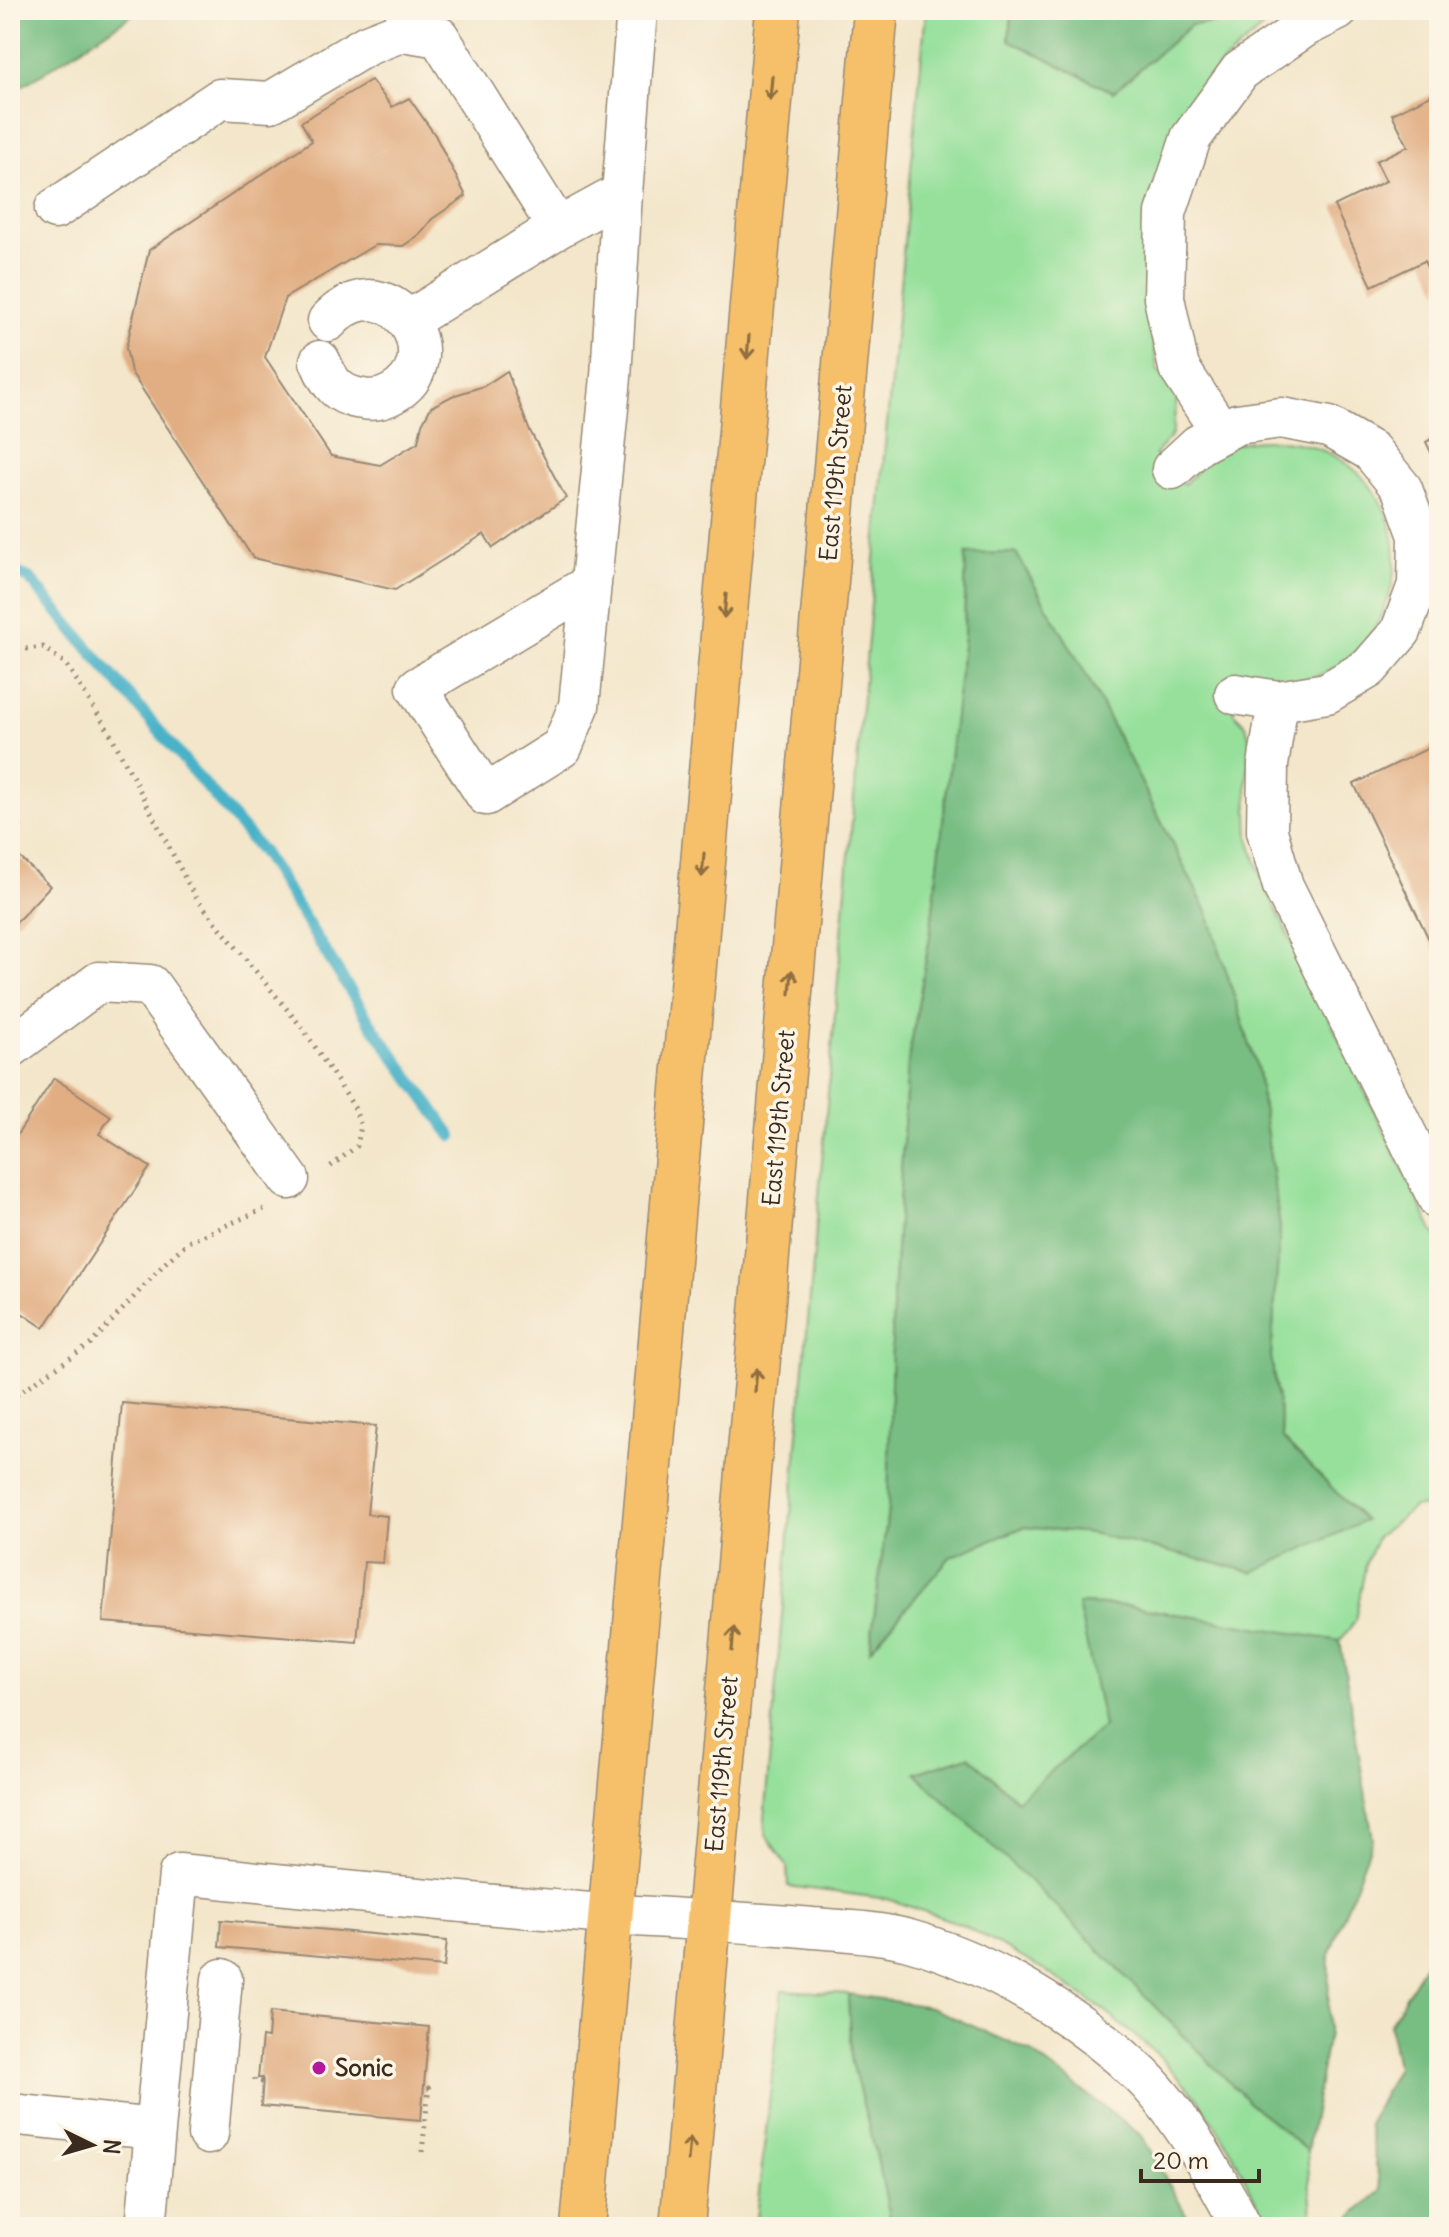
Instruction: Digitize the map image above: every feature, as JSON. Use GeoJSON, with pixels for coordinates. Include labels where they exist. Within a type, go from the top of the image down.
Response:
{"type":"FeatureCollection","features":[{"type":"Feature","properties":{"kind":"main road"},"geometry":{"type":"LineString","coordinates":[[583,2227],[778,10]]}},
{"type":"Feature","properties":{"kind":"main road","name":"East 119th Street"},"geometry":{"type":"LineString","coordinates":[[682,2227],[876,10]]}},
{"type":"Feature","properties":{"kind":"street"},"geometry":{"type":"LineString","coordinates":[[591,584],[417,688],[486,795],[562,747],[579,706],[591,584],[611,377],[637,10]]}},
{"type":"Feature","properties":{"kind":"street"},"geometry":{"type":"LineString","coordinates":[[1221,432],[1179,368],[1164,298],[1166,213],[1191,138],[1240,71],[1306,26],[1338,10]]}},
{"type":"Feature","properties":{"kind":"street"},"geometry":{"type":"LineString","coordinates":[[55,209],[220,99],[271,102],[367,45],[403,31],[439,37],[558,228]]}},
{"type":"Feature","properties":{"kind":"street"},"geometry":{"type":"LineString","coordinates":[[408,321],[558,228],[622,193]]}},
{"type":"Feature","properties":{"kind":"street"},"geometry":{"type":"LineString","coordinates":[[320,361],[327,379],[338,391],[370,401],[401,389],[412,376],[418,361],[418,344],[413,328],[403,315],[389,305],[374,301],[358,302],[343,308],[328,321]]}},
{"type":"Feature","properties":{"kind":"street"},"geometry":{"type":"LineString","coordinates":[[1172,469],[1198,445],[1237,424],[1281,418],[1329,427],[1371,451],[1402,489],[1419,536],[1418,585],[1401,631],[1369,668],[1327,693],[1278,701],[1235,694]]}},
{"type":"Feature","properties":{"kind":"street"},"geometry":{"type":"LineString","coordinates":[[1278,701],[1268,765],[1267,831],[1283,886],[1439,1200]]}},
{"type":"Feature","properties":{"kind":"street"},"geometry":{"type":"LineString","coordinates":[[10,1048],[99,982],[150,985],[289,1179]]}},
{"type":"Feature","properties":{"kind":"street"},"geometry":{"type":"LineString","coordinates":[[146,2227],[179,1874],[610,1915],[832,1929],[907,1939],[959,1958],[1018,1987],[1097,2038],[1143,2077],[1180,2124],[1242,2227]]}},
{"type":"Feature","properties":{"kind":"street"},"geometry":{"type":"LineString","coordinates":[[208,2134],[222,1979]]}},
{"type":"Feature","properties":{"kind":"street"},"geometry":{"type":"LineString","coordinates":[[10,2114],[155,2129]]}},
{"type":"Feature","properties":{"kind":"path"},"geometry":{"type":"LineString","coordinates":[[422,2152],[429,2088],[424,2088]]}},
{"type":"Feature","properties":{"kind":"green space"},"geometry":{"type":"Polygon","coordinates":[[[10,10],[140,10],[10,94],[10,10]]]}},
{"type":"Feature","properties":{"kind":"green space"},"geometry":{"type":"Polygon","coordinates":[[[926,10],[1012,10],[1009,40],[1113,92],[1191,25],[1276,16],[1220,65],[1169,143],[1144,219],[1144,270],[1157,369],[1177,398],[1172,434],[1155,455],[1184,484],[1214,454],[1228,446],[1258,440],[1297,443],[1325,452],[1349,465],[1369,484],[1383,506],[1392,530],[1395,557],[1392,584],[1383,612],[1365,641],[1341,664],[1301,682],[1274,683],[1244,673],[1233,712],[1246,725],[1250,742],[1247,785],[1249,838],[1264,885],[1439,1239],[1439,1506],[1414,1507],[1377,1537],[1366,1563],[1355,1621],[1340,1641],[1128,1606],[1079,1604],[1104,1726],[1017,1801],[969,1756],[916,1773],[1058,1908],[1248,2101],[1307,2151],[1313,2227],[1269,2227],[1231,2150],[1198,2099],[1156,2053],[1102,2009],[1043,1969],[961,1924],[888,1899],[788,1886],[787,1866],[766,1835],[764,1820],[926,10]],[[1016,553],[966,554],[964,637],[930,936],[908,1062],[893,1299],[888,1510],[870,1648],[950,1557],[1024,1527],[1091,1533],[1252,1572],[1364,1521],[1283,1439],[1271,1357],[1280,1228],[1258,1071],[1208,914],[1088,678],[1016,553]]]}},
{"type":"Feature","properties":{"kind":"green space"},"geometry":{"type":"Polygon","coordinates":[[[1012,10],[1284,10],[1276,16],[1191,25],[1113,92],[1009,40],[1012,10]]]}},
{"type":"Feature","properties":{"kind":"green space"},"geometry":{"type":"Polygon","coordinates":[[[1016,553],[1088,678],[1208,914],[1258,1071],[1280,1228],[1271,1357],[1283,1439],[1365,1521],[1253,1572],[1091,1533],[1024,1527],[950,1557],[870,1650],[888,1510],[893,1299],[908,1062],[930,936],[964,637],[966,554],[1016,553]]]}},
{"type":"Feature","properties":{"kind":"green space"},"geometry":{"type":"Polygon","coordinates":[[[1078,1604],[1128,1606],[1340,1641],[1373,1839],[1329,1955],[1328,2034],[1307,2151],[1248,2101],[1058,1908],[915,1773],[969,1756],[1017,1800],[1104,1726],[1078,1604]]]}},
{"type":"Feature","properties":{"kind":"green space"},"geometry":{"type":"Polygon","coordinates":[[[1439,1833],[1439,2227],[1340,2227],[1381,2190],[1368,2124],[1397,2067],[1389,2025],[1432,1952],[1439,1833]]]}},
{"type":"Feature","properties":{"kind":"green space"},"geometry":{"type":"Polygon","coordinates":[[[782,1990],[848,1994],[851,2058],[892,2227],[755,2227],[782,1990]]]}},
{"type":"Feature","properties":{"kind":"green space"},"geometry":{"type":"Polygon","coordinates":[[[848,1994],[930,2007],[1031,2052],[1142,2136],[1193,2227],[892,2227],[851,2058],[848,1994]]]}},
{"type":"Feature","properties":{"kind":"building"},"geometry":{"type":"Polygon","coordinates":[[[371,80],[392,107],[409,98],[435,135],[466,196],[432,219],[419,235],[403,246],[375,245],[285,298],[265,357],[331,456],[380,465],[418,442],[422,424],[431,407],[452,396],[484,386],[507,371],[529,429],[566,498],[493,548],[484,534],[395,590],[253,558],[131,372],[126,348],[149,250],[312,141],[301,122],[371,80]]]}},
{"type":"Feature","properties":{"kind":"building"},"geometry":{"type":"Polygon","coordinates":[[[1439,91],[1439,291],[1424,261],[1372,286],[1334,206],[1386,181],[1376,161],[1408,146],[1392,114],[1439,91]]]}},
{"type":"Feature","properties":{"kind":"building"},"geometry":{"type":"Polygon","coordinates":[[[1439,435],[1439,469],[1426,442],[1439,435]]]}},
{"type":"Feature","properties":{"kind":"building"},"geometry":{"type":"Polygon","coordinates":[[[1439,743],[1439,960],[1354,784],[1439,743]]]}},
{"type":"Feature","properties":{"kind":"building"},"geometry":{"type":"Polygon","coordinates":[[[10,815],[21,825],[10,837],[10,815]]]}},
{"type":"Feature","properties":{"kind":"building"},"geometry":{"type":"Polygon","coordinates":[[[10,848],[50,886],[10,929],[10,848]]]}},
{"type":"Feature","properties":{"kind":"building"},"geometry":{"type":"Polygon","coordinates":[[[54,1078],[111,1116],[99,1134],[150,1167],[44,1328],[10,1305],[10,1146],[54,1078]]]}},
{"type":"Feature","properties":{"kind":"building"},"geometry":{"type":"Polygon","coordinates":[[[122,1403],[376,1426],[367,1514],[387,1516],[383,1563],[364,1562],[357,1642],[103,1622],[122,1403]]]}},
{"type":"Feature","properties":{"kind":"building"},"geometry":{"type":"Polygon","coordinates":[[[221,1920],[447,1941],[444,1967],[219,1947],[221,1920]]]}},
{"type":"Feature","properties":{"kind":"building"},"geometry":{"type":"Polygon","coordinates":[[[270,2012],[429,2027],[421,2120],[261,2106],[263,2078],[258,2078],[262,2037],[268,2038],[270,2012]]]}},
{"type":"Feature","properties":{"kind":"waterway"},"geometry":{"type":"LineString","coordinates":[[10,570],[29,578],[263,853],[371,1024],[452,1136]]}},
{"type":"Feature","properties":{"kind":"place","name":"Sonic"},"geometry":{"type":"Point","coordinates":[319,2068]}}]}
